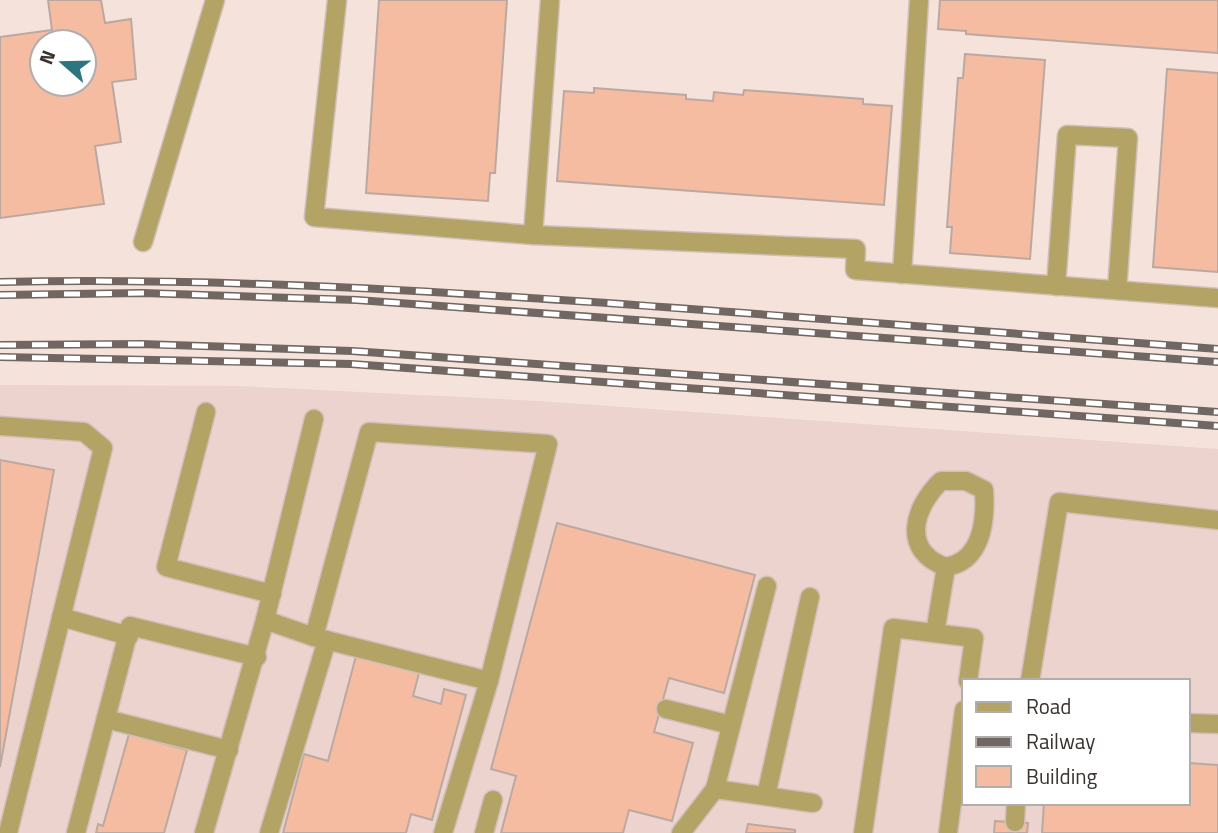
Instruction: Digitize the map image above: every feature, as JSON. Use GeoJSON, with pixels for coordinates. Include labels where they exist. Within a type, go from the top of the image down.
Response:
{"type":"FeatureCollection","features":[{"type":"Feature","properties":{"kind":"lane"},"geometry":{"type":"LineString","coordinates":[[143,242],[215,0]]}},
{"type":"Feature","properties":{"kind":"lane"},"geometry":{"type":"LineString","coordinates":[[337,0],[314,217],[533,235],[856,249],[855,270],[1218,298]]}},
{"type":"Feature","properties":{"kind":"lane"},"geometry":{"type":"LineString","coordinates":[[533,235],[550,0]]}},
{"type":"Feature","properties":{"kind":"lane"},"geometry":{"type":"LineString","coordinates":[[902,274],[919,0]]}},
{"type":"Feature","properties":{"kind":"lane"},"geometry":{"type":"LineString","coordinates":[[1056,286],[1067,135],[1128,138],[1116,290]]}},
{"type":"Feature","properties":{"kind":"lane"},"geometry":{"type":"LineString","coordinates":[[205,412],[166,567],[272,594]]}},
{"type":"Feature","properties":{"kind":"lane"},"geometry":{"type":"LineString","coordinates":[[204,833],[257,657],[314,419]]}},
{"type":"Feature","properties":{"kind":"lane"},"geometry":{"type":"LineString","coordinates":[[0,426],[84,432],[103,448],[8,833]]}},
{"type":"Feature","properties":{"kind":"lane"},"geometry":{"type":"LineString","coordinates":[[269,833],[321,638],[369,432],[548,444],[489,681],[443,833]]}},
{"type":"Feature","properties":{"kind":"lane"},"geometry":{"type":"LineString","coordinates":[[941,481],[966,481],[984,490],[986,518],[976,546],[959,564],[946,567],[928,560],[918,550],[917,524],[927,495],[941,481]]}},
{"type":"Feature","properties":{"kind":"lane"},"geometry":{"type":"LineString","coordinates":[[1030,679],[1059,502],[1218,520]]}},
{"type":"Feature","properties":{"kind":"lane"},"geometry":{"type":"LineString","coordinates":[[935,633],[946,567]]}},
{"type":"Feature","properties":{"kind":"lane"},"geometry":{"type":"LineString","coordinates":[[681,833],[715,789],[767,586]]}},
{"type":"Feature","properties":{"kind":"lane"},"geometry":{"type":"LineString","coordinates":[[765,796],[810,597]]}},
{"type":"Feature","properties":{"kind":"lane"},"geometry":{"type":"LineString","coordinates":[[61,617],[129,636]]}},
{"type":"Feature","properties":{"kind":"lane"},"geometry":{"type":"LineString","coordinates":[[265,620],[321,638],[489,681]]}},
{"type":"Feature","properties":{"kind":"lane"},"geometry":{"type":"LineString","coordinates":[[76,833],[131,626],[257,657]]}},
{"type":"Feature","properties":{"kind":"lane"},"geometry":{"type":"LineString","coordinates":[[863,833],[893,628],[974,638],[968,679]]}},
{"type":"Feature","properties":{"kind":"lane"},"geometry":{"type":"LineString","coordinates":[[666,709],[731,725]]}},
{"type":"Feature","properties":{"kind":"lane"},"geometry":{"type":"LineString","coordinates":[[106,719],[229,750]]}},
{"type":"Feature","properties":{"kind":"lane"},"geometry":{"type":"LineString","coordinates":[[1190,723],[1218,724]]}},
{"type":"Feature","properties":{"kind":"lane"},"geometry":{"type":"LineString","coordinates":[[948,833],[962,725]]}},
{"type":"Feature","properties":{"kind":"lane"},"geometry":{"type":"LineString","coordinates":[[715,789],[813,803]]}},
{"type":"Feature","properties":{"kind":"lane"},"geometry":{"type":"LineString","coordinates":[[484,833],[494,800]]}},
{"type":"Feature","properties":{"kind":"lane"},"geometry":{"type":"LineString","coordinates":[[1014,822],[1016,805]]}},
{"type":"Feature","properties":{"kind":"shaded area"},"geometry":{"type":"Polygon","coordinates":[[[0,385],[240,386],[538,401],[1218,449],[1218,833],[0,833],[0,385]]]}},
{"type":"Feature","properties":{"kind":"building"},"geometry":{"type":"Polygon","coordinates":[[[48,0],[101,0],[105,23],[131,19],[136,79],[112,82],[121,142],[95,146],[104,204],[0,218],[0,37],[28,33],[28,98],[98,98],[98,28],[52,28],[48,0]]]}},
{"type":"Feature","properties":{"kind":"building"},"geometry":{"type":"Polygon","coordinates":[[[379,0],[507,0],[495,173],[490,173],[488,201],[366,193],[379,0]]]}},
{"type":"Feature","properties":{"kind":"building"},"geometry":{"type":"Polygon","coordinates":[[[940,0],[1218,0],[1218,53],[966,34],[966,31],[938,29],[940,0]]]}},
{"type":"Feature","properties":{"kind":"building"},"geometry":{"type":"Polygon","coordinates":[[[965,54],[1045,60],[1030,259],[950,253],[952,227],[947,227],[958,78],[963,78],[965,54]]]}},
{"type":"Feature","properties":{"kind":"building"},"geometry":{"type":"Polygon","coordinates":[[[1167,69],[1218,73],[1218,272],[1153,267],[1167,69]]]}},
{"type":"Feature","properties":{"kind":"building"},"geometry":{"type":"Polygon","coordinates":[[[594,88],[686,95],[686,99],[713,101],[714,92],[743,95],[744,90],[863,99],[863,104],[892,106],[884,205],[557,181],[564,91],[594,93],[594,88]]]}},
{"type":"Feature","properties":{"kind":"building"},"geometry":{"type":"Polygon","coordinates":[[[0,460],[54,470],[0,767],[0,460]]]}},
{"type":"Feature","properties":{"kind":"building"},"geometry":{"type":"Polygon","coordinates":[[[557,523],[755,575],[724,693],[669,678],[654,732],[693,743],[672,821],[629,810],[623,833],[501,833],[516,776],[491,769],[557,523]]]}},
{"type":"Feature","properties":{"kind":"building"},"geometry":{"type":"Polygon","coordinates":[[[356,656],[419,673],[413,696],[441,704],[444,689],[466,695],[432,820],[411,814],[406,833],[283,833],[304,754],[328,761],[356,656]]]}},
{"type":"Feature","properties":{"kind":"building"},"geometry":{"type":"Polygon","coordinates":[[[129,734],[187,750],[164,833],[96,833],[98,824],[103,826],[129,734]]]}},
{"type":"Feature","properties":{"kind":"building"},"geometry":{"type":"Polygon","coordinates":[[[1190,763],[1218,765],[1218,833],[1042,833],[1044,805],[1190,805],[1190,763]]]}},
{"type":"Feature","properties":{"kind":"building"},"geometry":{"type":"Polygon","coordinates":[[[995,821],[1028,823],[1027,833],[994,833],[995,821]]]}},
{"type":"Feature","properties":{"kind":"building"},"geometry":{"type":"Polygon","coordinates":[[[748,824],[795,830],[795,833],[746,833],[748,824]]]}},
{"type":"Feature","properties":{"kind":"railway"},"geometry":{"type":"LineString","coordinates":[[0,282],[176,282],[440,292],[1218,349]]}},
{"type":"Feature","properties":{"kind":"railway"},"geometry":{"type":"LineString","coordinates":[[0,295],[143,293],[357,300],[1218,362]]}},
{"type":"Feature","properties":{"kind":"railway"},"geometry":{"type":"LineString","coordinates":[[0,345],[141,344],[352,351],[1218,412]]}},
{"type":"Feature","properties":{"kind":"railway"},"geometry":{"type":"LineString","coordinates":[[0,357],[351,364],[1218,426]]}}]}
